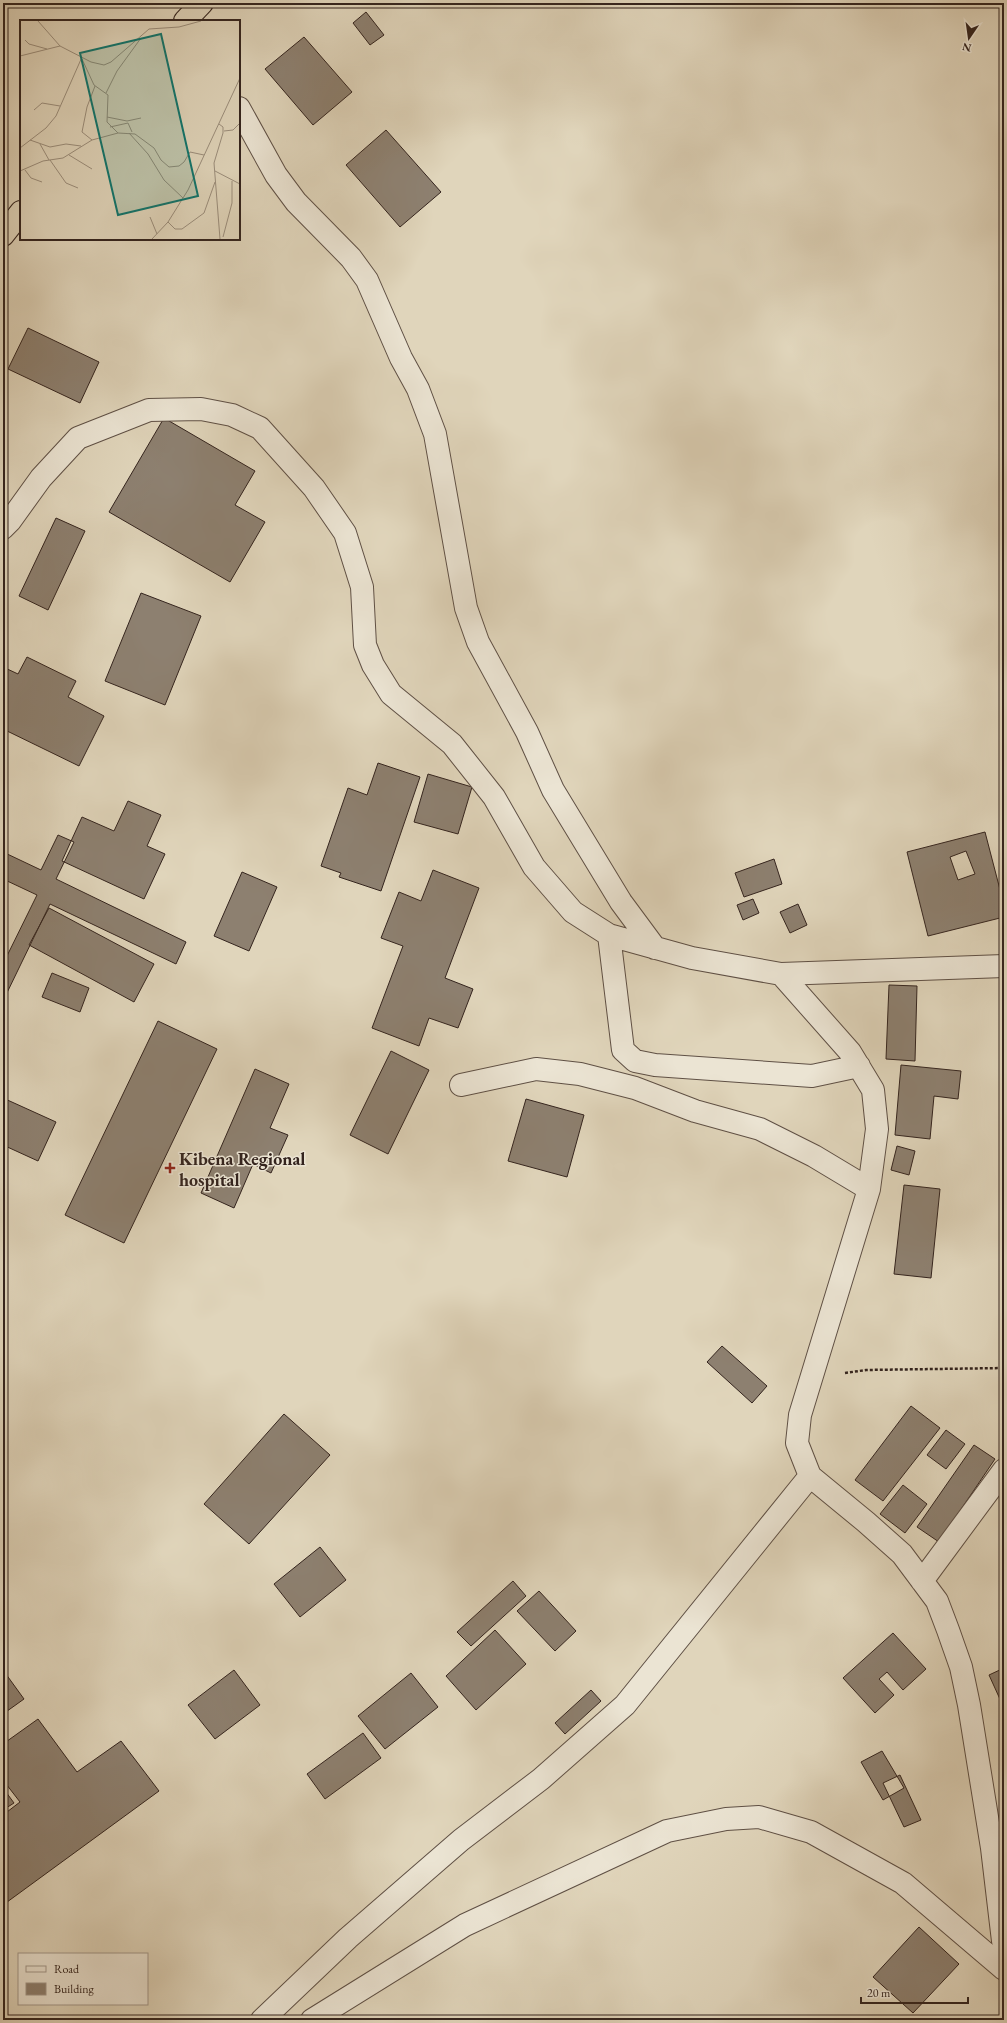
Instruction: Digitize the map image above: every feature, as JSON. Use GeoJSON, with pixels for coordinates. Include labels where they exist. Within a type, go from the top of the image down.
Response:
{"type":"FeatureCollection","features":[{"type":"Feature","properties":{"kind":"highway"},"geometry":{"type":"LineString","coordinates":[[187,20],[202,3]]}},
{"type":"Feature","properties":{"kind":"highway"},"geometry":{"type":"LineString","coordinates":[[3,235],[20,213]]}},
{"type":"Feature","properties":{"kind":"street"},"geometry":{"type":"LineString","coordinates":[[240,110],[276,175],[296,202],[351,258],[367,280],[401,358],[418,389],[435,434],[466,608],[478,642],[527,732],[561,804],[621,902],[655,948]]}},
{"type":"Feature","properties":{"kind":"street"},"geometry":{"type":"LineString","coordinates":[[3,528],[10,521],[41,478],[78,438],[149,410],[201,409],[232,415],[260,428],[314,488],[345,533],[362,587],[365,645],[373,665],[391,694],[452,744],[494,797],[534,867],[573,912],[609,935],[692,958],[781,974],[1004,966]]}},
{"type":"Feature","properties":{"kind":"street"},"geometry":{"type":"LineString","coordinates":[[609,935],[623,1050],[635,1061],[655,1065],[812,1076],[859,1066]]}},
{"type":"Feature","properties":{"kind":"street"},"geometry":{"type":"LineString","coordinates":[[781,974],[850,1052],[859,1066],[873,1090],[876,1129],[869,1189],[800,1415],[797,1442],[810,1476],[902,1554],[937,1601],[961,1667],[969,1705],[992,1848],[1004,1940],[1000,1965]]}},
{"type":"Feature","properties":{"kind":"street"},"geometry":{"type":"LineString","coordinates":[[461,1085],[536,1069],[580,1074],[635,1088],[695,1111],[760,1129],[814,1156],[869,1189]]}},
{"type":"Feature","properties":{"kind":"street"},"geometry":{"type":"LineString","coordinates":[[922,1581],[1004,1470]]}},
{"type":"Feature","properties":{"kind":"street"},"geometry":{"type":"LineString","coordinates":[[262,2020],[348,1938],[461,1840],[541,1779],[625,1705],[810,1476]]}},
{"type":"Feature","properties":{"kind":"street"},"geometry":{"type":"LineString","coordinates":[[312,2020],[465,1925],[667,1831],[726,1819],[759,1817],[811,1832],[903,1883],[1000,1965]]}},
{"type":"Feature","properties":{"kind":"path"},"geometry":{"type":"LineString","coordinates":[[811,1379],[866,1370],[1004,1368]]}},
{"type":"Feature","properties":{"kind":"building"},"geometry":{"type":"Polygon","coordinates":[[[366,12],[384,35],[370,45],[353,23],[366,12]]]}},
{"type":"Feature","properties":{"kind":"building"},"geometry":{"type":"Polygon","coordinates":[[[304,37],[352,92],[313,125],[265,69],[304,37]]]}},
{"type":"Feature","properties":{"kind":"building"},"geometry":{"type":"Polygon","coordinates":[[[386,130],[441,192],[400,227],[346,165],[386,130]]]}},
{"type":"Feature","properties":{"kind":"building"},"geometry":{"type":"Polygon","coordinates":[[[28,328],[99,362],[80,403],[8,369],[28,328]]]}},
{"type":"Feature","properties":{"kind":"building"},"geometry":{"type":"Polygon","coordinates":[[[164,418],[255,471],[235,505],[265,522],[230,582],[109,512],[164,418]]]}},
{"type":"Feature","properties":{"kind":"building"},"geometry":{"type":"Polygon","coordinates":[[[56,518],[85,531],[48,610],[19,596],[56,518]]]}},
{"type":"Feature","properties":{"kind":"building"},"geometry":{"type":"Polygon","coordinates":[[[141,593],[201,616],[165,705],[105,681],[141,593]]]}},
{"type":"Feature","properties":{"kind":"building"},"geometry":{"type":"Polygon","coordinates":[[[27,657],[76,681],[68,697],[104,716],[79,766],[3,729],[3,667],[18,674],[27,657]]]}},
{"type":"Feature","properties":{"kind":"building"},"geometry":{"type":"Polygon","coordinates":[[[378,763],[420,777],[381,891],[339,877],[341,873],[321,866],[348,788],[367,795],[378,763]]]}},
{"type":"Feature","properties":{"kind":"building"},"geometry":{"type":"Polygon","coordinates":[[[428,774],[472,787],[458,834],[414,822],[428,774]]]}},
{"type":"Feature","properties":{"kind":"building"},"geometry":{"type":"Polygon","coordinates":[[[128,801],[161,815],[147,846],[165,854],[144,899],[62,861],[82,817],[114,831],[128,801]]]}},
{"type":"Feature","properties":{"kind":"building"},"geometry":{"type":"Polygon","coordinates":[[[985,832],[1004,905],[1004,917],[928,936],[907,852],[985,832]],[[966,851],[950,857],[958,880],[975,874],[966,851]]]}},
{"type":"Feature","properties":{"kind":"building"},"geometry":{"type":"Polygon","coordinates":[[[58,835],[74,842],[56,879],[186,942],[176,964],[50,904],[3,1001],[3,964],[37,895],[3,879],[3,852],[41,870],[58,835]]]}},
{"type":"Feature","properties":{"kind":"building"},"geometry":{"type":"Polygon","coordinates":[[[774,859],[782,884],[744,897],[735,873],[774,859]]]}},
{"type":"Feature","properties":{"kind":"building"},"geometry":{"type":"Polygon","coordinates":[[[433,870],[479,888],[445,978],[473,989],[458,1028],[429,1018],[419,1046],[372,1028],[403,946],[381,938],[399,892],[421,901],[433,870]]]}},
{"type":"Feature","properties":{"kind":"building"},"geometry":{"type":"Polygon","coordinates":[[[242,872],[277,887],[249,951],[214,936],[242,872]]]}},
{"type":"Feature","properties":{"kind":"building"},"geometry":{"type":"Polygon","coordinates":[[[753,899],[759,913],[743,920],[737,905],[753,899]]]}},
{"type":"Feature","properties":{"kind":"building"},"geometry":{"type":"Polygon","coordinates":[[[798,904],[807,925],[790,933],[780,912],[798,904]]]}},
{"type":"Feature","properties":{"kind":"building"},"geometry":{"type":"Polygon","coordinates":[[[49,908],[154,964],[134,1002],[29,945],[49,908]]]}},
{"type":"Feature","properties":{"kind":"building"},"geometry":{"type":"Polygon","coordinates":[[[52,973],[89,988],[80,1012],[42,997],[52,973]]]}},
{"type":"Feature","properties":{"kind":"building"},"geometry":{"type":"Polygon","coordinates":[[[889,985],[917,986],[915,1061],[886,1059],[889,985]]]}},
{"type":"Feature","properties":{"kind":"building"},"geometry":{"type":"Polygon","coordinates":[[[158,1021],[217,1049],[124,1243],[65,1215],[158,1021]]]}},
{"type":"Feature","properties":{"kind":"building"},"geometry":{"type":"Polygon","coordinates":[[[391,1051],[429,1070],[388,1154],[350,1135],[391,1051]]]}},
{"type":"Feature","properties":{"kind":"building"},"geometry":{"type":"Polygon","coordinates":[[[901,1065],[961,1071],[958,1099],[934,1096],[930,1139],[895,1135],[901,1065]]]}},
{"type":"Feature","properties":{"kind":"building"},"geometry":{"type":"Polygon","coordinates":[[[255,1069],[289,1084],[270,1128],[288,1135],[271,1173],[253,1164],[234,1208],[201,1193],[255,1069]]]}},
{"type":"Feature","properties":{"kind":"building"},"geometry":{"type":"Polygon","coordinates":[[[3,1098],[56,1122],[38,1161],[3,1145],[3,1098]]]}},
{"type":"Feature","properties":{"kind":"building"},"geometry":{"type":"Polygon","coordinates":[[[526,1099],[584,1115],[567,1177],[508,1161],[526,1099]]]}},
{"type":"Feature","properties":{"kind":"building"},"geometry":{"type":"Polygon","coordinates":[[[897,1146],[915,1151],[909,1175],[891,1170],[897,1146]]]}},
{"type":"Feature","properties":{"kind":"building"},"geometry":{"type":"Polygon","coordinates":[[[904,1185],[940,1189],[931,1278],[894,1274],[904,1185]]]}},
{"type":"Feature","properties":{"kind":"building"},"geometry":{"type":"Polygon","coordinates":[[[722,1346],[767,1386],[752,1403],[707,1362],[722,1346]]]}},
{"type":"Feature","properties":{"kind":"building"},"geometry":{"type":"Polygon","coordinates":[[[911,1406],[940,1428],[883,1501],[855,1480],[911,1406]]]}},
{"type":"Feature","properties":{"kind":"building"},"geometry":{"type":"Polygon","coordinates":[[[284,1414],[330,1455],[249,1544],[204,1504],[284,1414]]]}},
{"type":"Feature","properties":{"kind":"building"},"geometry":{"type":"Polygon","coordinates":[[[946,1430],[965,1444],[946,1469],[927,1455],[946,1430]]]}},
{"type":"Feature","properties":{"kind":"building"},"geometry":{"type":"Polygon","coordinates":[[[974,1445],[995,1459],[939,1542],[917,1527],[974,1445]]]}},
{"type":"Feature","properties":{"kind":"building"},"geometry":{"type":"Polygon","coordinates":[[[903,1485],[927,1504],[905,1533],[880,1514],[903,1485]]]}},
{"type":"Feature","properties":{"kind":"building"},"geometry":{"type":"Polygon","coordinates":[[[320,1547],[346,1580],[300,1617],[274,1584],[320,1547]]]}},
{"type":"Feature","properties":{"kind":"building"},"geometry":{"type":"Polygon","coordinates":[[[513,1581],[526,1596],[471,1646],[457,1632],[513,1581]]]}},
{"type":"Feature","properties":{"kind":"building"},"geometry":{"type":"Polygon","coordinates":[[[539,1591],[576,1631],[555,1651],[517,1611],[539,1591]]]}},
{"type":"Feature","properties":{"kind":"building"},"geometry":{"type":"Polygon","coordinates":[[[495,1630],[526,1664],[476,1710],[446,1676],[495,1630]]]}},
{"type":"Feature","properties":{"kind":"building"},"geometry":{"type":"Polygon","coordinates":[[[893,1633],[926,1669],[903,1690],[887,1672],[879,1679],[894,1695],[875,1713],[843,1678],[893,1633]]]}},
{"type":"Feature","properties":{"kind":"building"},"geometry":{"type":"Polygon","coordinates":[[[1004,1668],[1004,1708],[989,1675],[1004,1668]]]}},
{"type":"Feature","properties":{"kind":"building"},"geometry":{"type":"Polygon","coordinates":[[[3,1670],[24,1699],[3,1714],[3,1670]]]}},
{"type":"Feature","properties":{"kind":"building"},"geometry":{"type":"Polygon","coordinates":[[[234,1670],[260,1705],[215,1739],[188,1705],[234,1670]]]}},
{"type":"Feature","properties":{"kind":"building"},"geometry":{"type":"Polygon","coordinates":[[[411,1673],[438,1707],[385,1749],[358,1716],[411,1673]]]}},
{"type":"Feature","properties":{"kind":"building"},"geometry":{"type":"Polygon","coordinates":[[[591,1690],[601,1701],[565,1734],[555,1723],[591,1690]]]}},
{"type":"Feature","properties":{"kind":"building"},"geometry":{"type":"Polygon","coordinates":[[[38,1719],[77,1772],[121,1741],[159,1791],[3,1905],[3,1815],[20,1802],[3,1780],[3,1744],[38,1719]]]}},
{"type":"Feature","properties":{"kind":"building"},"geometry":{"type":"Polygon","coordinates":[[[363,1733],[381,1758],[325,1799],[307,1774],[363,1733]]]}},
{"type":"Feature","properties":{"kind":"building"},"geometry":{"type":"Polygon","coordinates":[[[882,1751],[904,1788],[883,1800],[861,1762],[882,1751]]]}},
{"type":"Feature","properties":{"kind":"building"},"geometry":{"type":"Polygon","coordinates":[[[900,1775],[921,1820],[904,1827],[883,1783],[900,1775]]]}},
{"type":"Feature","properties":{"kind":"building"},"geometry":{"type":"Polygon","coordinates":[[[3,1788],[14,1803],[3,1810],[3,1788]]]}},
{"type":"Feature","properties":{"kind":"building"},"geometry":{"type":"Polygon","coordinates":[[[919,1927],[959,1964],[913,2013],[873,1977],[919,1927]]]}},
{"type":"Feature","properties":{"kind":"place","name":"Kibena Regional hospital"},"geometry":{"type":"Point","coordinates":[170,1168]}}]}
